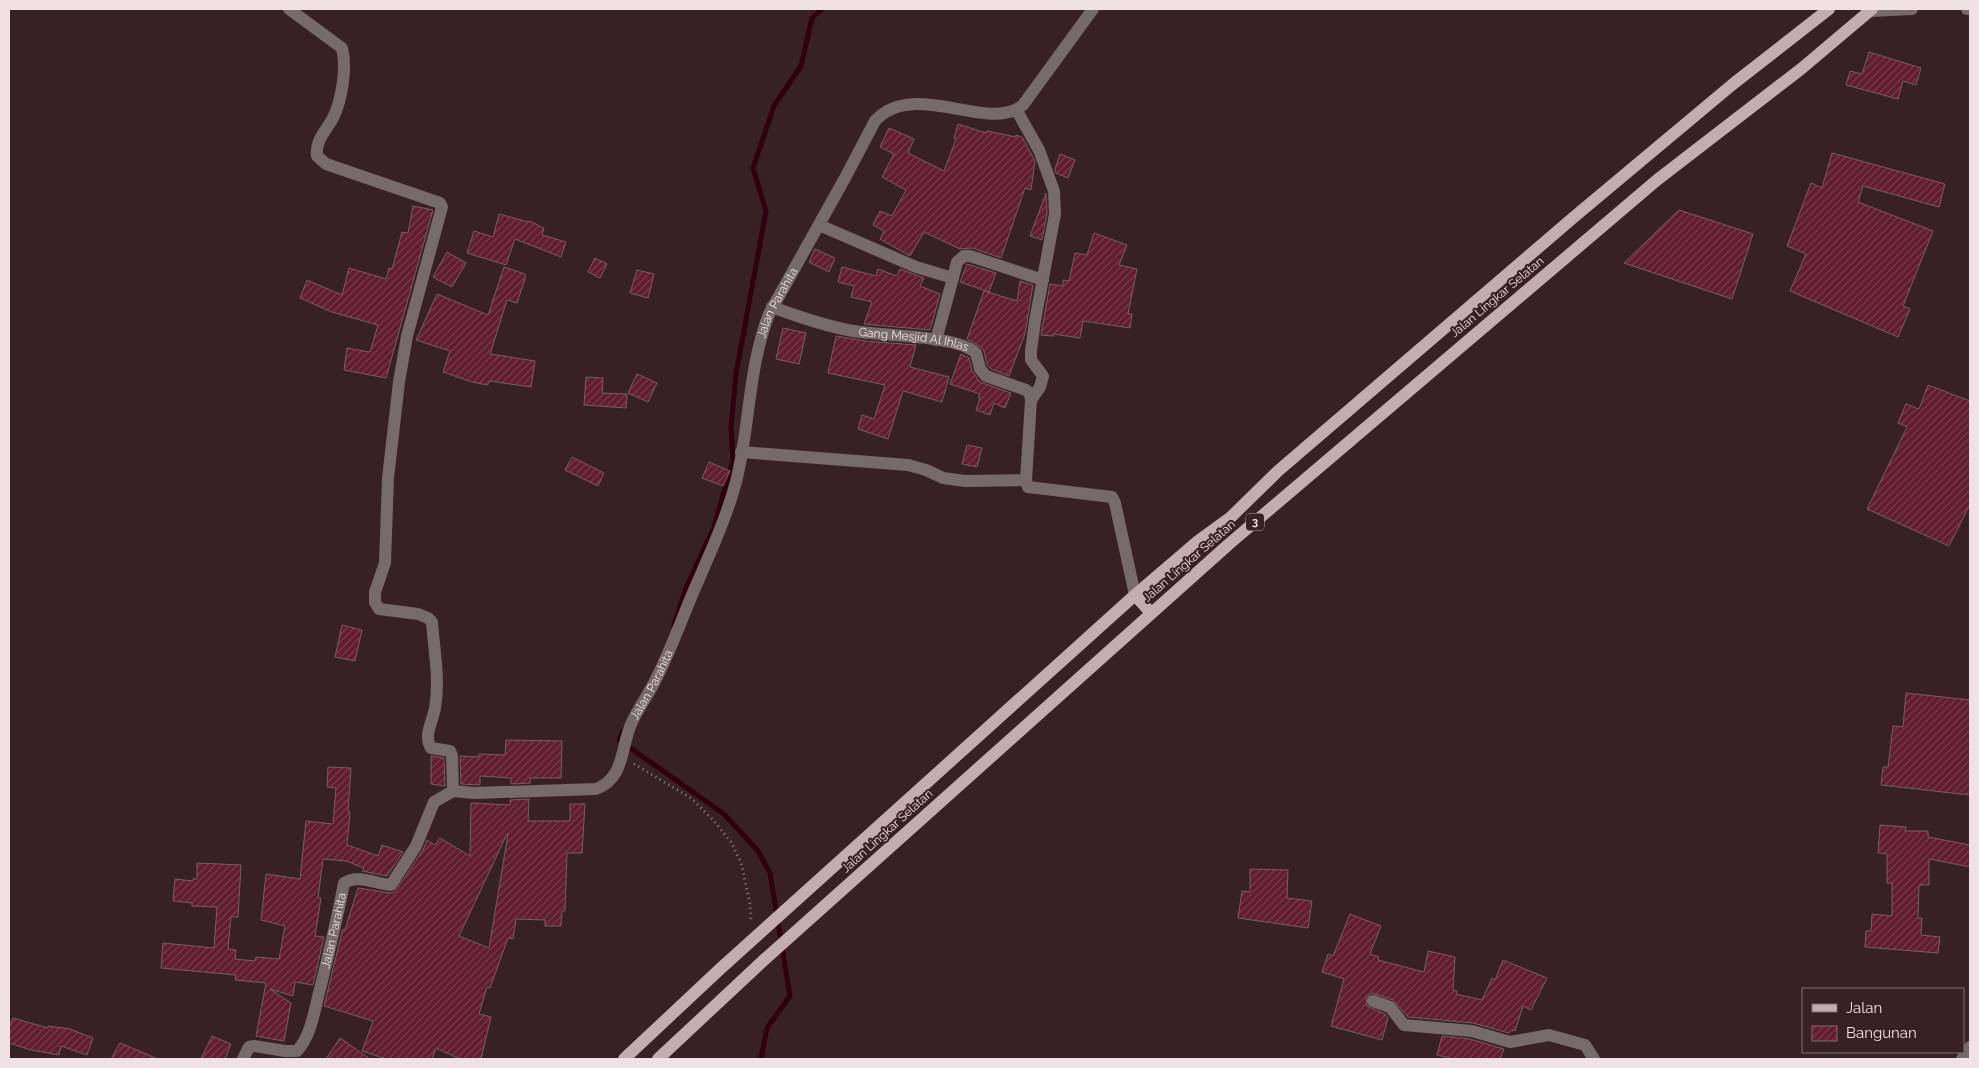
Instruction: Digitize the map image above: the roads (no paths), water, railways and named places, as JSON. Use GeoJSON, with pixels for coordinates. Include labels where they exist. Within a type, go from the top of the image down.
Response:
{"type":"FeatureCollection","features":[{"type":"Feature","properties":{"kind":"main road","name":"Jalan Lingkar Selatan"},"geometry":{"type":"LineString","coordinates":[[624,1059],[1135,594],[1198,541],[1231,517],[1284,465],[1567,223],[1733,84],[1829,9]]}},
{"type":"Feature","properties":{"kind":"main road","name":"Jalan Lingkar Selatan"},"geometry":{"type":"LineString","coordinates":[[658,1059],[765,959],[1151,613],[1316,469],[1657,180],[1801,68],[1871,10]]}},
{"type":"Feature","properties":{"kind":"main road"},"geometry":{"type":"LineString","coordinates":[[1135,594],[1151,613]]}},
{"type":"Feature","properties":{"kind":"street"},"geometry":{"type":"LineString","coordinates":[[289,9],[342,48],[345,60],[334,117],[316,147],[317,156],[326,164],[440,203],[442,207],[405,345],[389,469],[385,563],[375,592],[375,602],[379,609],[418,614],[432,622],[436,706],[429,726],[427,742],[431,748],[450,751],[452,756],[453,792]]}},
{"type":"Feature","properties":{"kind":"street"},"geometry":{"type":"LineString","coordinates":[[1093,9],[1017,111],[1039,150],[1054,190],[1055,214],[1035,321],[1031,360],[1043,376],[1040,387],[1031,400],[1026,480],[1028,487],[1031,488],[1112,497],[1115,503],[1135,594]]}},
{"type":"Feature","properties":{"kind":"street","name":"3"},"geometry":{"type":"LineString","coordinates":[[1871,10],[1912,9]]}},
{"type":"Feature","properties":{"kind":"street","name":"Jalan Parahita"},"geometry":{"type":"LineString","coordinates":[[242,1059],[249,1047],[254,1046],[291,1052],[298,1051],[302,1046],[312,1020],[322,982],[344,883],[349,880],[366,880],[391,886],[416,846],[434,802],[453,792],[474,794],[596,789],[603,786],[616,774],[623,757],[624,742],[632,721],[656,679],[721,527],[736,481],[742,452],[760,338],[772,307],[875,121],[890,108],[912,104],[935,105],[1003,114],[1017,111]]}},
{"type":"Feature","properties":{"kind":"street"},"geometry":{"type":"LineString","coordinates":[[819,225],[916,267],[953,278]]}},
{"type":"Feature","properties":{"kind":"street"},"geometry":{"type":"LineString","coordinates":[[936,340],[957,262],[964,256],[970,256],[1043,280]]}},
{"type":"Feature","properties":{"kind":"street","name":"Gang Mesjid Al Ihlas"},"geometry":{"type":"LineString","coordinates":[[772,307],[839,328],[936,340],[972,349],[976,354],[982,373],[992,379],[1021,387],[1030,394],[1031,400]]}},
{"type":"Feature","properties":{"kind":"street"},"geometry":{"type":"LineString","coordinates":[[742,452],[908,465],[926,470],[943,478],[965,482],[1026,480]]}},
{"type":"Feature","properties":{"kind":"street"},"geometry":{"type":"LineString","coordinates":[[1373,1001],[1390,1007],[1404,1025],[1472,1031],[1510,1042],[1549,1034],[1585,1045],[1594,1059]]}},
{"type":"Feature","properties":{"kind":"street"},"geometry":{"type":"LineString","coordinates":[[1962,1059],[1970,1047]]}},
{"type":"Feature","properties":{"kind":"waterway"},"geometry":{"type":"LineString","coordinates":[[674,625],[686,588],[714,527],[733,460],[731,428],[736,374],[766,211],[753,168],[774,106],[801,66],[812,18],[822,9]]}},
{"type":"Feature","properties":{"kind":"waterway"},"geometry":{"type":"LineString","coordinates":[[623,731],[619,740],[724,814],[758,851],[770,873],[790,996],[767,1028],[761,1059]]}}]}
